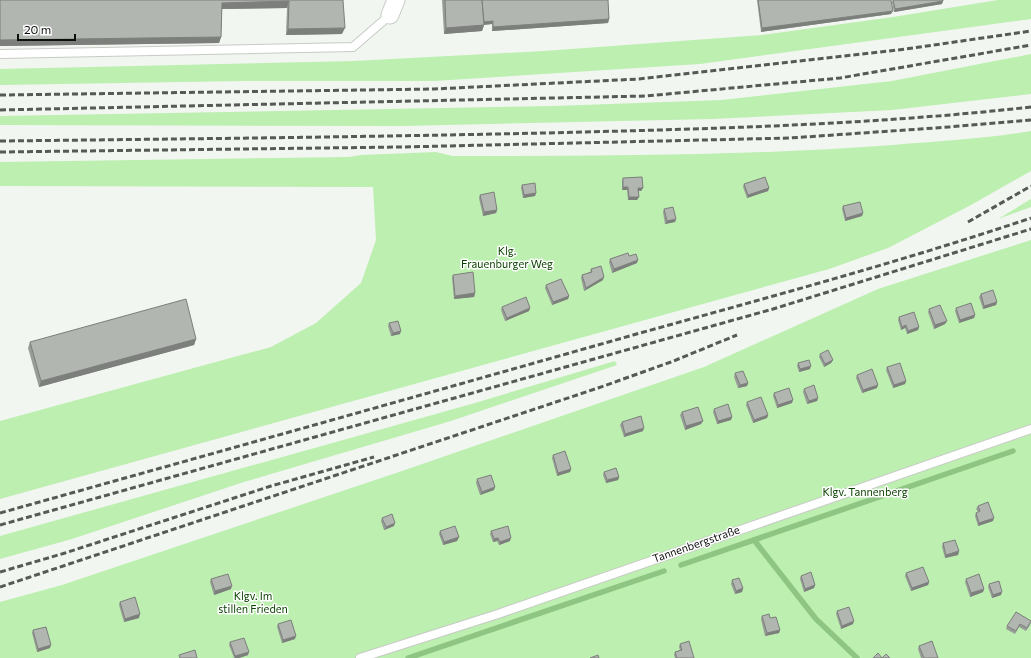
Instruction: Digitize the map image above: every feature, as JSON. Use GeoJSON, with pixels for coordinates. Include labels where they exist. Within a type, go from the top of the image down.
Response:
{"type":"FeatureCollection","features":[{"type":"Feature","properties":{"kind":"lane"},"geometry":{"type":"LineString","coordinates":[[0,54],[353,47],[393,7]]}},
{"type":"Feature","properties":{"kind":"lane","name":"Tannenbergstraße"},"geometry":{"type":"LineString","coordinates":[[360,658],[498,614],[1031,429]]}},
{"type":"Feature","properties":{"kind":"green space"},"geometry":{"type":"Polygon","coordinates":[[[998,0],[1031,0],[1031,19],[700,64],[434,81],[244,81],[0,85],[0,69],[354,61],[544,51],[762,35],[893,17],[998,0]]]}},
{"type":"Feature","properties":{"kind":"green space"},"geometry":{"type":"Polygon","coordinates":[[[1031,54],[1031,94],[892,110],[712,119],[403,126],[0,125],[0,116],[554,106],[722,100],[892,81],[1031,54]]]}},
{"type":"Feature","properties":{"kind":"green space","name":"Klg. Frauenburger Weg"},"geometry":{"type":"Polygon","coordinates":[[[1031,131],[1031,171],[971,205],[888,248],[829,269],[0,499],[0,421],[271,347],[316,323],[361,283],[376,240],[373,187],[0,186],[0,162],[349,157],[361,155],[436,152],[452,156],[728,153],[838,149],[979,138],[1031,131]]]}},
{"type":"Feature","properties":{"kind":"green space"},"geometry":{"type":"Polygon","coordinates":[[[1031,199],[1031,207],[998,219],[1031,199]]]}},
{"type":"Feature","properties":{"kind":"green space","name":"Klgv. Tannenberg"},"geometry":{"type":"Polygon","coordinates":[[[1031,240],[1031,658],[0,658],[0,602],[62,585],[402,471],[704,367],[878,289],[1031,240]]]}},
{"type":"Feature","properties":{"kind":"green space"},"geometry":{"type":"Polygon","coordinates":[[[615,361],[617,365],[451,421],[244,482],[72,539],[0,559],[0,536],[475,403],[615,361]]]}},
{"type":"Feature","properties":{"kind":"building"},"geometry":{"type":"Polygon","coordinates":[[[0,0],[343,0],[345,28],[288,29],[289,1],[222,3],[221,37],[0,40],[0,0]]]}},
{"type":"Feature","properties":{"kind":"building"},"geometry":{"type":"Polygon","coordinates":[[[445,0],[482,0],[484,25],[446,28],[445,0]]]}},
{"type":"Feature","properties":{"kind":"building"},"geometry":{"type":"Polygon","coordinates":[[[482,0],[608,0],[609,19],[493,27],[493,21],[484,22],[482,0]]]}},
{"type":"Feature","properties":{"kind":"building"},"geometry":{"type":"Polygon","coordinates":[[[758,0],[891,0],[893,11],[762,28],[758,0]]]}},
{"type":"Feature","properties":{"kind":"building"},"geometry":{"type":"Polygon","coordinates":[[[893,0],[943,0],[943,1],[895,9],[893,0]]]}},
{"type":"Feature","properties":{"kind":"building"},"geometry":{"type":"Polygon","coordinates":[[[642,177],[643,188],[638,188],[639,197],[629,197],[628,187],[623,187],[623,178],[642,177]]]}},
{"type":"Feature","properties":{"kind":"building"},"geometry":{"type":"Polygon","coordinates":[[[765,177],[769,188],[748,195],[744,184],[765,177]]]}},
{"type":"Feature","properties":{"kind":"building"},"geometry":{"type":"Polygon","coordinates":[[[535,183],[536,193],[524,195],[522,185],[535,183]]]}},
{"type":"Feature","properties":{"kind":"building"},"geometry":{"type":"Polygon","coordinates":[[[494,192],[497,210],[484,212],[480,195],[494,192]]]}},
{"type":"Feature","properties":{"kind":"building"},"geometry":{"type":"Polygon","coordinates":[[[860,202],[863,213],[846,218],[843,206],[860,202]]]}},
{"type":"Feature","properties":{"kind":"building"},"geometry":{"type":"Polygon","coordinates":[[[673,207],[676,219],[667,221],[664,209],[673,207]]]}},
{"type":"Feature","properties":{"kind":"building"},"geometry":{"type":"Polygon","coordinates":[[[628,253],[629,256],[636,254],[638,260],[614,269],[610,259],[628,253]]]}},
{"type":"Feature","properties":{"kind":"building"},"geometry":{"type":"Polygon","coordinates":[[[601,266],[604,277],[586,288],[582,275],[592,272],[591,269],[601,266]]]}},
{"type":"Feature","properties":{"kind":"building"},"geometry":{"type":"Polygon","coordinates":[[[473,272],[475,293],[455,296],[453,275],[473,272]]]}},
{"type":"Feature","properties":{"kind":"building"},"geometry":{"type":"Polygon","coordinates":[[[561,279],[569,296],[553,302],[546,285],[561,279]]]}},
{"type":"Feature","properties":{"kind":"building"},"geometry":{"type":"Polygon","coordinates":[[[993,290],[997,302],[984,306],[981,294],[993,290]]]}},
{"type":"Feature","properties":{"kind":"building"},"geometry":{"type":"Polygon","coordinates":[[[526,297],[530,308],[507,318],[502,307],[526,297]]]}},
{"type":"Feature","properties":{"kind":"building"},"geometry":{"type":"Polygon","coordinates":[[[186,299],[196,339],[41,381],[30,342],[186,299]]]}},
{"type":"Feature","properties":{"kind":"building"},"geometry":{"type":"Polygon","coordinates":[[[971,303],[975,315],[960,320],[956,308],[971,303]]]}},
{"type":"Feature","properties":{"kind":"building"},"geometry":{"type":"Polygon","coordinates":[[[940,305],[947,321],[935,325],[929,309],[940,305]]]}},
{"type":"Feature","properties":{"kind":"building"},"geometry":{"type":"Polygon","coordinates":[[[914,312],[919,327],[908,331],[906,325],[902,327],[899,317],[914,312]]]}},
{"type":"Feature","properties":{"kind":"building"},"geometry":{"type":"Polygon","coordinates":[[[398,321],[401,331],[393,333],[389,323],[398,321]]]}},
{"type":"Feature","properties":{"kind":"building"},"geometry":{"type":"Polygon","coordinates":[[[828,350],[833,360],[825,364],[820,354],[828,350]]]}},
{"type":"Feature","properties":{"kind":"building"},"geometry":{"type":"Polygon","coordinates":[[[809,360],[811,366],[800,369],[798,363],[809,360]]]}},
{"type":"Feature","properties":{"kind":"building"},"geometry":{"type":"Polygon","coordinates":[[[900,363],[906,381],[894,385],[887,367],[900,363]]]}},
{"type":"Feature","properties":{"kind":"building"},"geometry":{"type":"Polygon","coordinates":[[[872,369],[878,385],[863,390],[857,375],[872,369]]]}},
{"type":"Feature","properties":{"kind":"building"},"geometry":{"type":"Polygon","coordinates":[[[743,371],[748,383],[740,385],[735,373],[743,371]]]}},
{"type":"Feature","properties":{"kind":"building"},"geometry":{"type":"Polygon","coordinates":[[[814,385],[818,398],[809,401],[804,389],[814,385]]]}},
{"type":"Feature","properties":{"kind":"building"},"geometry":{"type":"Polygon","coordinates":[[[789,388],[793,400],[778,405],[774,393],[789,388]]]}},
{"type":"Feature","properties":{"kind":"building"},"geometry":{"type":"Polygon","coordinates":[[[761,397],[768,415],[754,420],[747,402],[761,397]]]}},
{"type":"Feature","properties":{"kind":"building"},"geometry":{"type":"Polygon","coordinates":[[[728,404],[732,417],[718,421],[714,409],[728,404]]]}},
{"type":"Feature","properties":{"kind":"building"},"geometry":{"type":"Polygon","coordinates":[[[698,407],[703,421],[686,426],[682,412],[698,407]]]}},
{"type":"Feature","properties":{"kind":"building"},"geometry":{"type":"Polygon","coordinates":[[[641,416],[644,428],[625,434],[622,422],[641,416]]]}},
{"type":"Feature","properties":{"kind":"building"},"geometry":{"type":"Polygon","coordinates":[[[565,451],[571,469],[558,473],[553,455],[565,451]]]}},
{"type":"Feature","properties":{"kind":"building"},"geometry":{"type":"Polygon","coordinates":[[[616,468],[619,477],[607,480],[604,472],[616,468]]]}},
{"type":"Feature","properties":{"kind":"building"},"geometry":{"type":"Polygon","coordinates":[[[491,475],[495,487],[482,492],[477,479],[491,475]]]}},
{"type":"Feature","properties":{"kind":"building"},"geometry":{"type":"Polygon","coordinates":[[[988,502],[994,518],[979,523],[976,513],[980,511],[978,506],[988,502]]]}},
{"type":"Feature","properties":{"kind":"building"},"geometry":{"type":"Polygon","coordinates":[[[392,514],[395,523],[386,527],[382,518],[392,514]]]}},
{"type":"Feature","properties":{"kind":"building"},"geometry":{"type":"Polygon","coordinates":[[[455,526],[459,537],[444,542],[440,531],[455,526]]]}},
{"type":"Feature","properties":{"kind":"building"},"geometry":{"type":"Polygon","coordinates":[[[508,526],[511,538],[500,542],[498,538],[494,539],[491,531],[508,526]]]}},
{"type":"Feature","properties":{"kind":"building"},"geometry":{"type":"Polygon","coordinates":[[[955,540],[959,551],[946,555],[943,543],[955,540]]]}},
{"type":"Feature","properties":{"kind":"building"},"geometry":{"type":"Polygon","coordinates":[[[923,567],[929,582],[912,588],[906,573],[923,567]]]}},
{"type":"Feature","properties":{"kind":"building"},"geometry":{"type":"Polygon","coordinates":[[[811,572],[815,585],[805,589],[801,576],[811,572]]]}},
{"type":"Feature","properties":{"kind":"building"},"geometry":{"type":"Polygon","coordinates":[[[228,574],[232,586],[215,591],[211,579],[228,574]]]}},
{"type":"Feature","properties":{"kind":"building"},"geometry":{"type":"Polygon","coordinates":[[[979,574],[984,589],[971,593],[966,579],[979,574]]]}},
{"type":"Feature","properties":{"kind":"building"},"geometry":{"type":"Polygon","coordinates":[[[739,578],[743,588],[736,591],[732,580],[739,578]]]}},
{"type":"Feature","properties":{"kind":"building"},"geometry":{"type":"Polygon","coordinates":[[[999,581],[1002,592],[993,595],[989,584],[999,581]]]}},
{"type":"Feature","properties":{"kind":"building"},"geometry":{"type":"Polygon","coordinates":[[[135,597],[140,614],[125,619],[120,602],[135,597]]]}},
{"type":"Feature","properties":{"kind":"building"},"geometry":{"type":"Polygon","coordinates":[[[849,607],[854,621],[842,626],[837,611],[849,607]]]}},
{"type":"Feature","properties":{"kind":"building"},"geometry":{"type":"Polygon","coordinates":[[[1016,612],[1031,621],[1027,628],[1020,624],[1016,631],[1007,626],[1016,612]]]}},
{"type":"Feature","properties":{"kind":"building"},"geometry":{"type":"Polygon","coordinates":[[[769,614],[770,618],[776,617],[780,630],[767,633],[762,616],[769,614]]]}},
{"type":"Feature","properties":{"kind":"building"},"geometry":{"type":"Polygon","coordinates":[[[291,620],[296,636],[283,640],[278,624],[291,620]]]}},
{"type":"Feature","properties":{"kind":"building"},"geometry":{"type":"Polygon","coordinates":[[[46,627],[51,645],[38,649],[33,630],[46,627]]]}},
{"type":"Feature","properties":{"kind":"building"},"geometry":{"type":"Polygon","coordinates":[[[244,638],[249,652],[235,656],[230,642],[244,638]]]}},
{"type":"Feature","properties":{"kind":"building"},"geometry":{"type":"Polygon","coordinates":[[[689,641],[694,658],[677,658],[675,652],[682,650],[680,644],[689,641]]]}},
{"type":"Feature","properties":{"kind":"building"},"geometry":{"type":"Polygon","coordinates":[[[932,641],[938,658],[924,658],[919,646],[932,641]]]}},
{"type":"Feature","properties":{"kind":"building"},"geometry":{"type":"Polygon","coordinates":[[[195,650],[197,658],[180,658],[179,655],[195,650]]]}},
{"type":"Feature","properties":{"kind":"building"},"geometry":{"type":"Polygon","coordinates":[[[878,653],[882,658],[873,658],[878,653]]]}},
{"type":"Feature","properties":{"kind":"building"},"geometry":{"type":"Polygon","coordinates":[[[886,654],[890,658],[882,658],[886,654]]]}},
{"type":"Feature","properties":{"kind":"building"},"geometry":{"type":"Polygon","coordinates":[[[598,655],[599,658],[590,658],[598,655]]]}},
{"type":"Feature","properties":{"kind":"waterway"},"geometry":{"type":"LineString","coordinates":[[681,565],[1013,451]]}},
{"type":"Feature","properties":{"kind":"waterway"},"geometry":{"type":"LineString","coordinates":[[754,540],[816,619],[857,658]]}},
{"type":"Feature","properties":{"kind":"waterway"},"geometry":{"type":"LineString","coordinates":[[408,658],[664,571]]}},
{"type":"Feature","properties":{"kind":"railway"},"geometry":{"type":"LineString","coordinates":[[0,95],[434,89],[639,79],[906,49],[1031,31]]}},
{"type":"Feature","properties":{"kind":"railway"},"geometry":{"type":"LineString","coordinates":[[0,110],[646,96],[840,78],[1031,45]]}},
{"type":"Feature","properties":{"kind":"railway"},"geometry":{"type":"LineString","coordinates":[[0,141],[408,136],[666,130],[849,122],[1031,107]]}},
{"type":"Feature","properties":{"kind":"railway"},"geometry":{"type":"LineString","coordinates":[[0,152],[403,147],[790,138],[1031,120]]}},
{"type":"Feature","properties":{"kind":"railway"},"geometry":{"type":"LineString","coordinates":[[968,222],[1031,186]]}},
{"type":"Feature","properties":{"kind":"railway"},"geometry":{"type":"LineString","coordinates":[[0,513],[833,279],[932,250],[1031,218]]}},
{"type":"Feature","properties":{"kind":"railway"},"geometry":{"type":"LineString","coordinates":[[0,525],[773,309],[1031,229]]}},
{"type":"Feature","properties":{"kind":"railway"},"geometry":{"type":"LineString","coordinates":[[0,587],[598,388],[671,362],[737,335]]}},
{"type":"Feature","properties":{"kind":"railway"},"geometry":{"type":"LineString","coordinates":[[0,572],[65,553],[271,486],[374,457]]}},
{"type":"Feature","properties":{"kind":"park label","name":"Klgv. Im stillen Frieden"},"geometry":{"type":"Point","coordinates":[253,602]}}]}
